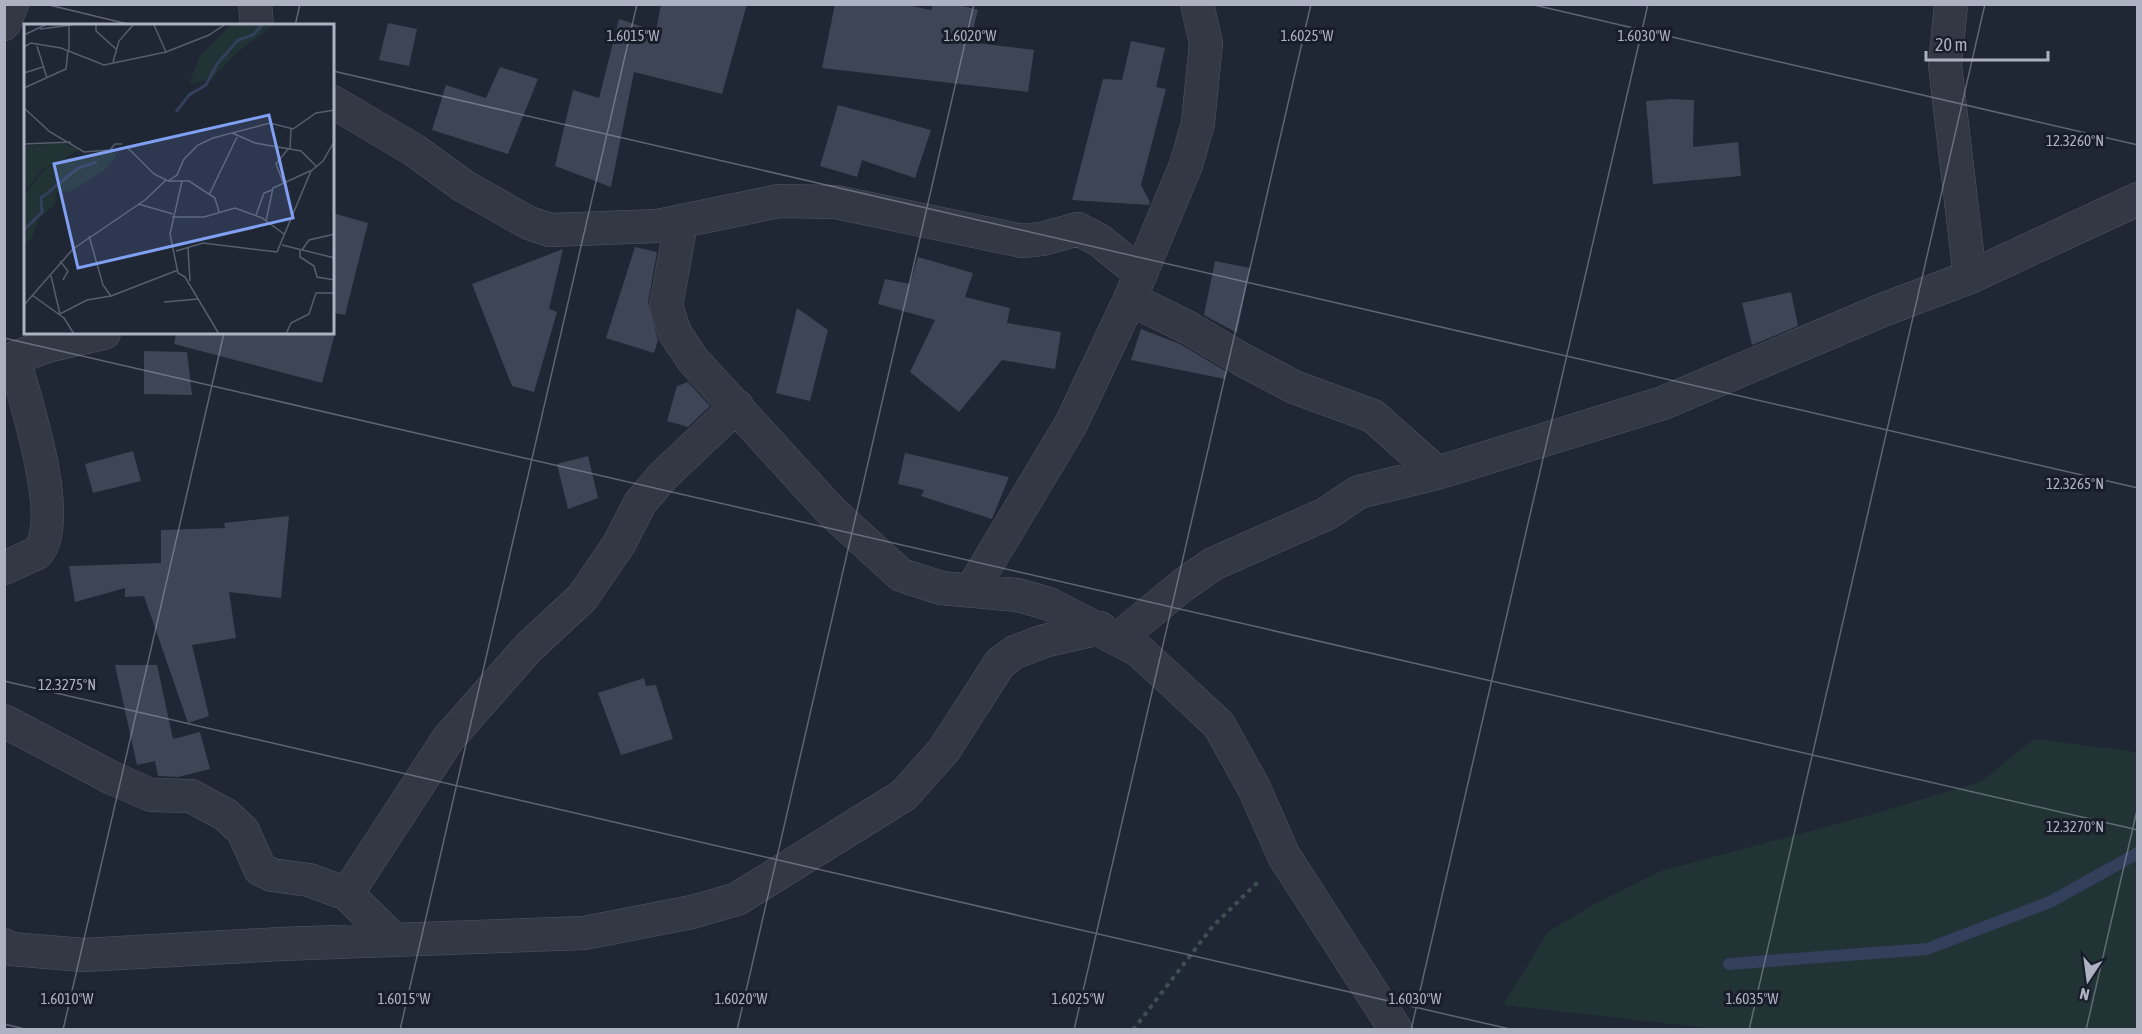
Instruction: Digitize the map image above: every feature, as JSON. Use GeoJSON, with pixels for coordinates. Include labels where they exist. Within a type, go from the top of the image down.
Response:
{"type":"FeatureCollection","features":[{"type":"Feature","properties":{"kind":"street"},"geometry":{"type":"LineString","coordinates":[[4,24],[12,4]]}},
{"type":"Feature","properties":{"kind":"street"},"geometry":{"type":"LineString","coordinates":[[255,4],[257,24]]}},
{"type":"Feature","properties":{"kind":"street"},"geometry":{"type":"LineString","coordinates":[[971,591],[1071,424],[1135,287],[1186,165],[1198,123],[1206,43],[1197,4]]}},
{"type":"Feature","properties":{"kind":"street"},"geometry":{"type":"LineString","coordinates":[[1952,4],[1945,65],[1970,277]]}},
{"type":"Feature","properties":{"kind":"street"},"geometry":{"type":"LineString","coordinates":[[335,107],[414,150],[465,187],[529,223],[550,230],[681,223],[779,201],[836,202],[1022,241],[1042,239],[1078,229],[1099,240],[1135,287],[1189,328],[1240,359],[1294,387],[1373,416],[1437,473]]}},
{"type":"Feature","properties":{"kind":"street"},"geometry":{"type":"LineString","coordinates":[[4,945],[11,949],[84,955],[393,939],[584,933],[692,912],[737,899],[904,795],[944,750],[1000,663],[1015,652],[1044,641],[1109,633],[1213,564],[1326,514],[1359,492],[1437,473],[1663,403],[1885,309],[1970,277],[2138,199]]}},
{"type":"Feature","properties":{"kind":"street"},"geometry":{"type":"LineString","coordinates":[[681,223],[666,306],[670,321],[693,360],[831,511],[901,575],[941,588],[1018,595],[1049,604],[1138,650],[1219,725],[1254,788],[1284,856],[1396,1029]]}},
{"type":"Feature","properties":{"kind":"street"},"geometry":{"type":"LineString","coordinates":[[4,568],[37,553],[45,535],[46,488],[37,441],[9,361],[47,346],[100,334]]}},
{"type":"Feature","properties":{"kind":"street"},"geometry":{"type":"LineString","coordinates":[[347,894],[448,740],[529,647],[582,598],[619,544],[640,503],[663,476],[737,406]]}},
{"type":"Feature","properties":{"kind":"street"},"geometry":{"type":"LineString","coordinates":[[4,722],[151,795],[191,796],[226,815],[243,831],[260,869],[272,875],[309,880],[347,894],[393,939]]}},
{"type":"Feature","properties":{"kind":"path"},"geometry":{"type":"LineString","coordinates":[[1134,1029],[1214,926],[1284,856]]}},
{"type":"Feature","properties":{"kind":"shaded area"},"geometry":{"type":"Polygon","coordinates":[[[2034,739],[2137,752],[2137,1029],[1725,1030],[1503,1005],[1548,932],[1600,901],[1661,871],[1870,815],[1980,782],[2034,739]]]}},
{"type":"Feature","properties":{"kind":"building"},"geometry":{"type":"Polygon","coordinates":[[[661,4],[747,4],[722,94],[634,72],[611,187],[555,166],[573,90],[599,98],[619,19],[656,31],[661,4]]]}},
{"type":"Feature","properties":{"kind":"building"},"geometry":{"type":"Polygon","coordinates":[[[835,4],[903,4],[931,10],[933,4],[956,4],[978,10],[970,42],[1034,50],[1028,92],[822,68],[835,4]]]}},
{"type":"Feature","properties":{"kind":"building"},"geometry":{"type":"Polygon","coordinates":[[[388,23],[417,29],[409,66],[379,60],[388,23]]]}},
{"type":"Feature","properties":{"kind":"building"},"geometry":{"type":"Polygon","coordinates":[[[1131,41],[1165,48],[1156,87],[1166,89],[1141,185],[1150,202],[1149,205],[1072,200],[1103,79],[1122,80],[1131,41]]]}},
{"type":"Feature","properties":{"kind":"building"},"geometry":{"type":"Polygon","coordinates":[[[500,67],[538,79],[508,154],[432,130],[446,85],[486,98],[500,67]]]}},
{"type":"Feature","properties":{"kind":"building"},"geometry":{"type":"Polygon","coordinates":[[[1694,100],[1693,147],[1738,142],[1741,176],[1653,184],[1646,101],[1694,100]]]}},
{"type":"Feature","properties":{"kind":"building"},"geometry":{"type":"Polygon","coordinates":[[[838,105],[931,130],[915,178],[862,160],[857,177],[820,166],[838,105]]]}},
{"type":"Feature","properties":{"kind":"building"},"geometry":{"type":"Polygon","coordinates":[[[334,213],[368,223],[345,315],[334,313],[334,213]]]}},
{"type":"Feature","properties":{"kind":"building"},"geometry":{"type":"Polygon","coordinates":[[[635,247],[657,252],[648,303],[658,340],[654,353],[606,338],[635,247]]]}},
{"type":"Feature","properties":{"kind":"building"},"geometry":{"type":"Polygon","coordinates":[[[563,249],[549,309],[557,312],[534,392],[512,386],[472,284],[563,249]]]}},
{"type":"Feature","properties":{"kind":"building"},"geometry":{"type":"Polygon","coordinates":[[[918,257],[973,273],[965,297],[1010,308],[1007,323],[1061,332],[1055,369],[1002,360],[959,412],[910,372],[935,320],[878,304],[885,279],[910,284],[918,257]]]}},
{"type":"Feature","properties":{"kind":"building"},"geometry":{"type":"Polygon","coordinates":[[[1215,261],[1250,268],[1237,333],[1204,315],[1215,261]]]}},
{"type":"Feature","properties":{"kind":"building"},"geometry":{"type":"Polygon","coordinates":[[[1791,292],[1798,326],[1752,345],[1742,303],[1791,292]]]}},
{"type":"Feature","properties":{"kind":"building"},"geometry":{"type":"Polygon","coordinates":[[[797,308],[828,330],[810,401],[776,393],[797,308]]]}},
{"type":"Feature","properties":{"kind":"building"},"geometry":{"type":"Polygon","coordinates":[[[1141,329],[1180,344],[1227,372],[1225,379],[1131,360],[1141,329]]]}},
{"type":"Feature","properties":{"kind":"building"},"geometry":{"type":"Polygon","coordinates":[[[335,333],[322,383],[174,344],[176,334],[335,333]]]}},
{"type":"Feature","properties":{"kind":"building"},"geometry":{"type":"Polygon","coordinates":[[[144,351],[187,352],[192,395],[144,394],[144,351]]]}},
{"type":"Feature","properties":{"kind":"building"},"geometry":{"type":"Polygon","coordinates":[[[688,382],[710,406],[688,427],[667,421],[677,386],[688,382]]]}},
{"type":"Feature","properties":{"kind":"building"},"geometry":{"type":"Polygon","coordinates":[[[133,451],[141,481],[93,493],[85,464],[133,451]]]}},
{"type":"Feature","properties":{"kind":"building"},"geometry":{"type":"Polygon","coordinates":[[[905,453],[1009,477],[992,519],[921,496],[924,490],[898,484],[905,453]]]}},
{"type":"Feature","properties":{"kind":"building"},"geometry":{"type":"Polygon","coordinates":[[[588,456],[598,498],[568,509],[557,464],[588,456]]]}},
{"type":"Feature","properties":{"kind":"building"},"geometry":{"type":"Polygon","coordinates":[[[289,516],[281,598],[229,592],[236,638],[192,645],[209,716],[188,723],[144,596],[125,597],[125,588],[75,602],[69,566],[161,563],[161,530],[225,528],[224,523],[289,516]]]}},
{"type":"Feature","properties":{"kind":"building"},"geometry":{"type":"Polygon","coordinates":[[[115,665],[157,665],[173,739],[200,732],[210,769],[178,777],[158,776],[155,761],[137,765],[115,665]]]}},
{"type":"Feature","properties":{"kind":"building"},"geometry":{"type":"Polygon","coordinates":[[[644,678],[646,686],[656,685],[673,739],[621,755],[598,693],[644,678]]]}},
{"type":"Feature","properties":{"kind":"waterway"},"geometry":{"type":"LineString","coordinates":[[1729,964],[1927,949],[2050,902],[2138,853]]}}]}
